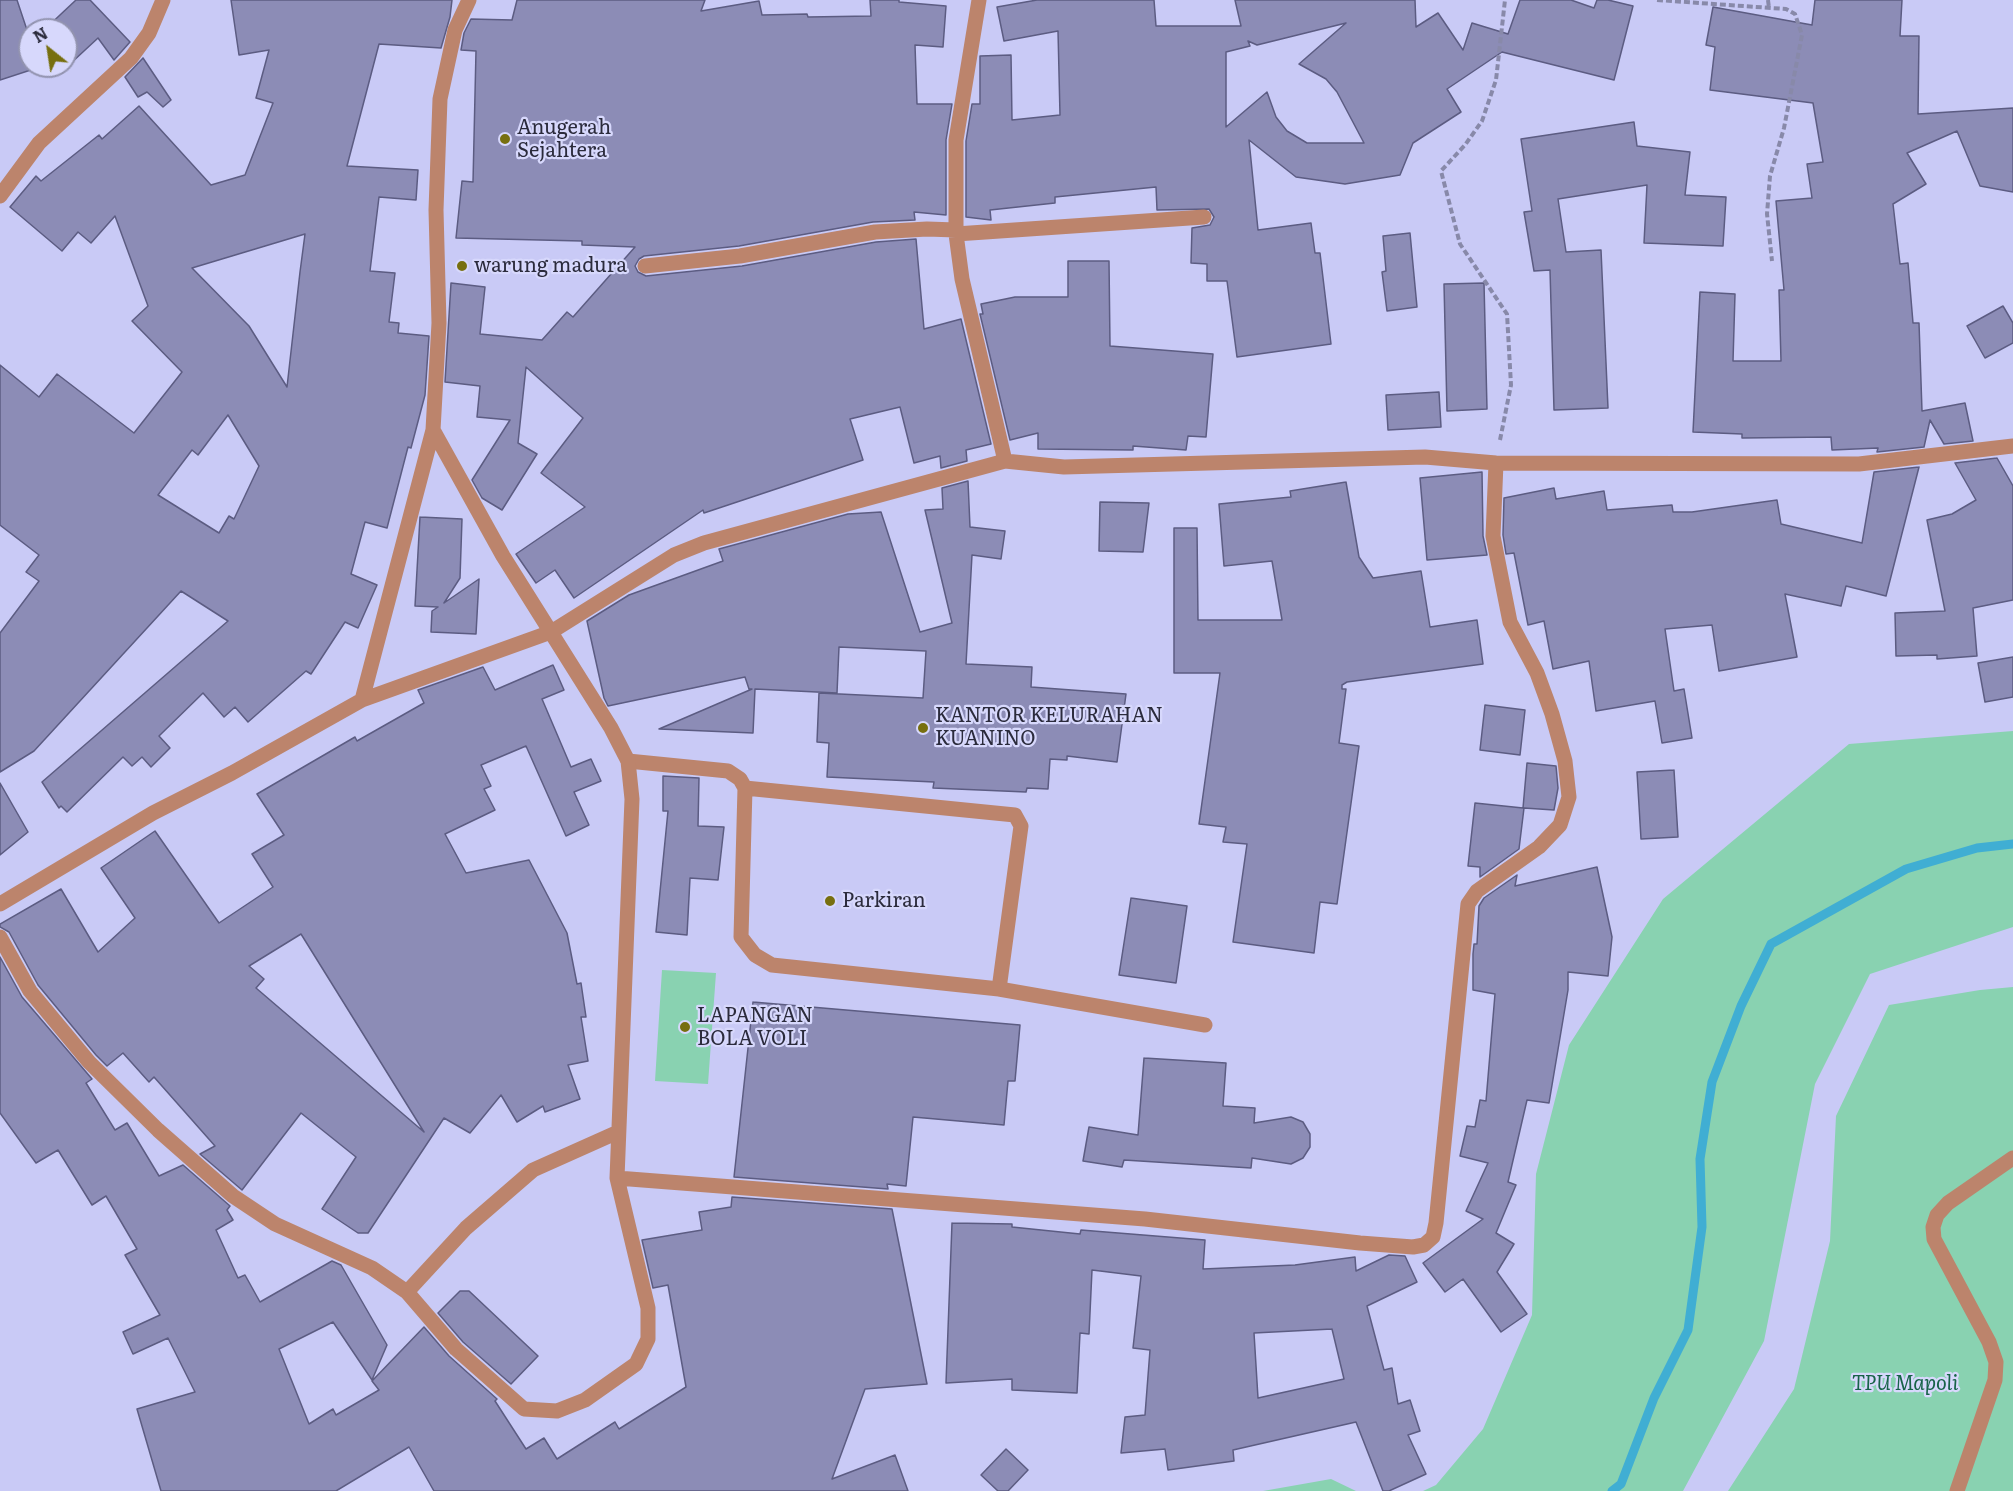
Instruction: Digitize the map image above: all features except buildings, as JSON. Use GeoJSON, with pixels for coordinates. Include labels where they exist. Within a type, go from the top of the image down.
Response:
{"type":"FeatureCollection","features":[{"type":"Feature","properties":{"kind":"street"},"geometry":{"type":"LineString","coordinates":[[0,196],[39,144],[131,58],[149,33],[163,0]]}},
{"type":"Feature","properties":{"kind":"street"},"geometry":{"type":"LineString","coordinates":[[362,700],[434,430],[439,323],[436,210],[440,99],[455,30],[470,0]]}},
{"type":"Feature","properties":{"kind":"street"},"geometry":{"type":"LineString","coordinates":[[979,0],[956,140],[956,232],[962,279],[1005,461]]}},
{"type":"Feature","properties":{"kind":"street"},"geometry":{"type":"LineString","coordinates":[[645,266],[740,256],[875,232],[927,229],[956,232],[1204,217]]}},
{"type":"Feature","properties":{"kind":"street"},"geometry":{"type":"LineString","coordinates":[[0,937],[30,991],[89,1062],[158,1130],[233,1196],[275,1224],[372,1268],[407,1292],[456,1349],[524,1409],[557,1412],[585,1400],[636,1364],[648,1339],[648,1308],[617,1178],[632,800],[628,761],[611,728],[503,556],[434,430]]}},
{"type":"Feature","properties":{"kind":"street"},"geometry":{"type":"LineString","coordinates":[[0,904],[153,813],[232,773],[294,736],[362,700],[551,632],[675,555],[704,543],[1005,461],[1064,467],[1425,457],[1496,463],[1859,464],[2013,446]]}},
{"type":"Feature","properties":{"kind":"street"},"geometry":{"type":"LineString","coordinates":[[617,1178],[1145,1219],[1359,1243],[1413,1247],[1424,1245],[1433,1237],[1436,1223],[1468,904],[1477,891],[1539,847],[1560,825],[1569,797],[1565,761],[1552,714],[1537,673],[1510,622],[1493,536],[1496,463]]}},
{"type":"Feature","properties":{"kind":"street"},"geometry":{"type":"LineString","coordinates":[[628,761],[728,771],[740,779],[745,788],[741,938],[755,955],[772,964],[999,989],[1205,1025]]}},
{"type":"Feature","properties":{"kind":"street"},"geometry":{"type":"LineString","coordinates":[[745,788],[1015,815],[1021,826],[999,989]]}},
{"type":"Feature","properties":{"kind":"street"},"geometry":{"type":"LineString","coordinates":[[407,1292],[466,1228],[533,1170],[618,1132]]}},
{"type":"Feature","properties":{"kind":"street"},"geometry":{"type":"LineString","coordinates":[[1957,1491],[1995,1380],[1996,1362],[1989,1342],[1934,1239],[1933,1227],[1937,1215],[1948,1203],[2013,1158]]}},
{"type":"Feature","properties":{"kind":"path"},"geometry":{"type":"LineString","coordinates":[[1496,463],[1511,385],[1507,314],[1460,244],[1441,171],[1465,145],[1482,121],[1496,80],[1505,0]]}},
{"type":"Feature","properties":{"kind":"path"},"geometry":{"type":"LineString","coordinates":[[1657,0],[1786,9],[1795,14],[1802,34],[1784,128],[1770,177],[1767,214],[1772,261]]}},
{"type":"Feature","properties":{"kind":"path"},"geometry":{"type":"LineString","coordinates":[[1768,0],[1769,8]]}},
{"type":"Feature","properties":{"kind":"green space"},"geometry":{"type":"Polygon","coordinates":[[[2013,731],[2013,927],[1870,974],[1815,1084],[1764,1341],[1683,1491],[1423,1491],[1436,1485],[1483,1429],[1532,1315],[1536,1174],[1569,1045],[1663,899],[1849,744],[2013,731]]]}},
{"type":"Feature","properties":{"kind":"green space","name":"LAPANGAN BOLA VOLI"},"geometry":{"type":"Polygon","coordinates":[[[662,970],[716,973],[708,1084],[655,1081],[662,970]]]}},
{"type":"Feature","properties":{"kind":"green space","name":"TPU Mapoli"},"geometry":{"type":"Polygon","coordinates":[[[2013,987],[2013,1491],[1728,1491],[1794,1389],[1830,1241],[1836,1116],[1889,1005],[2013,987]]]}},
{"type":"Feature","properties":{"kind":"green space"},"geometry":{"type":"Polygon","coordinates":[[[1331,1479],[1356,1491],[1263,1491],[1331,1479]]]}},
{"type":"Feature","properties":{"kind":"waterway"},"geometry":{"type":"LineString","coordinates":[[1612,1491],[1621,1484],[1654,1398],[1688,1330],[1702,1227],[1700,1159],[1712,1082],[1741,1006],[1771,944],[1906,869],[1977,848],[2013,844]]}},
{"type":"Feature","properties":{"kind":"place","name":"Anugerah Sejahtera"},"geometry":{"type":"Point","coordinates":[505,139]}},
{"type":"Feature","properties":{"kind":"place","name":"warung madura"},"geometry":{"type":"Point","coordinates":[462,266]}},
{"type":"Feature","properties":{"kind":"place","name":"KANTOR KELURAHAN KUANINO"},"geometry":{"type":"Point","coordinates":[923,728]}},
{"type":"Feature","properties":{"kind":"place","name":"Parkiran"},"geometry":{"type":"Point","coordinates":[830,901]}},
{"type":"Feature","properties":{"kind":"place","name":"LAPANGAN BOLA VOLI"},"geometry":{"type":"Point","coordinates":[685,1027]}}]}
